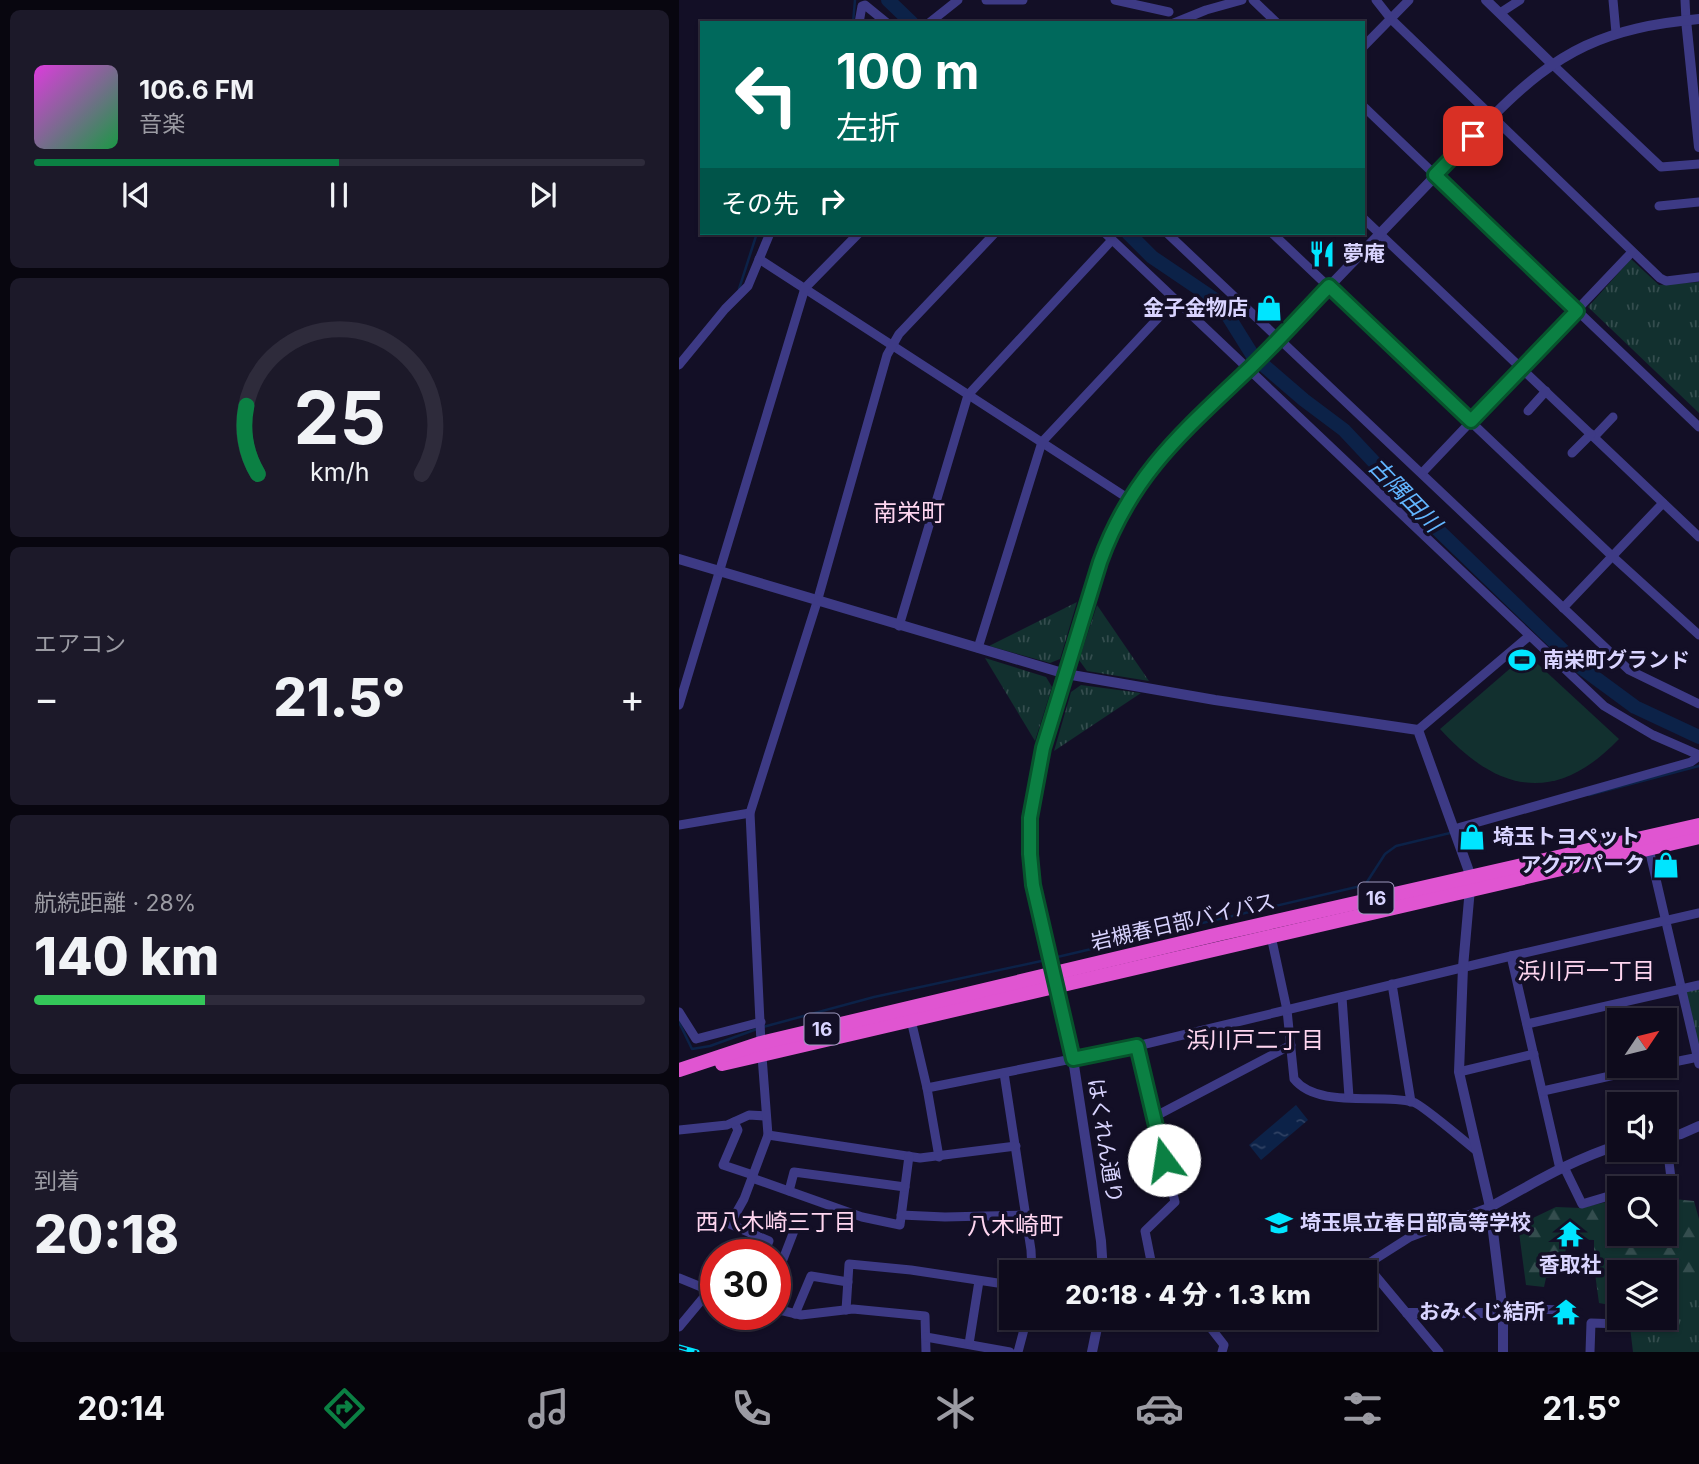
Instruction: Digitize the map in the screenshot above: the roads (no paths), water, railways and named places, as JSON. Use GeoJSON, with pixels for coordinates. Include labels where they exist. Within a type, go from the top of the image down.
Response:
{"type":"FeatureCollection","features":[{"type":"Feature","properties":{"kind":"highway","name":"岩槻春日部バイパス"},"geometry":{"type":"LineString","coordinates":[[679,1080],[762,1049],[911,1020],[1055,981],[1271,936],[1699,825]]}},
{"type":"Feature","properties":{"kind":"highway","name":"岩槻春日部バイパス"},"geometry":{"type":"LineString","coordinates":[[679,1070],[1471,883],[1699,837]]}},
{"type":"Feature","properties":{"kind":"street"},"geometry":{"type":"LineString","coordinates":[[932,21],[958,0]]}},
{"type":"Feature","properties":{"kind":"street"},"geometry":{"type":"LineString","coordinates":[[986,0],[1023,0]]}},
{"type":"Feature","properties":{"kind":"street"},"geometry":{"type":"LineString","coordinates":[[1115,0],[1169,12]]}},
{"type":"Feature","properties":{"kind":"street"},"geometry":{"type":"LineString","coordinates":[[1163,0],[1173,21]]}},
{"type":"Feature","properties":{"kind":"street"},"geometry":{"type":"LineString","coordinates":[[1179,21],[1242,0]]}},
{"type":"Feature","properties":{"kind":"street"},"geometry":{"type":"LineString","coordinates":[[1253,0],[1275,21]]}},
{"type":"Feature","properties":{"kind":"street"},"geometry":{"type":"LineString","coordinates":[[1376,0],[1391,19],[1492,117],[1666,281],[1699,277]]}},
{"type":"Feature","properties":{"kind":"street"},"geometry":{"type":"LineString","coordinates":[[1365,45],[1409,0]]}},
{"type":"Feature","properties":{"kind":"street"},"geometry":{"type":"LineString","coordinates":[[1486,0],[1657,164],[1665,167],[1699,164]]}},
{"type":"Feature","properties":{"kind":"street"},"geometry":{"type":"LineString","coordinates":[[1500,13],[1520,0]]}},
{"type":"Feature","properties":{"kind":"street"},"geometry":{"type":"LineString","coordinates":[[1613,0],[1616,33]]}},
{"type":"Feature","properties":{"kind":"street"},"geometry":{"type":"LineString","coordinates":[[1685,0],[1699,147]]}},
{"type":"Feature","properties":{"kind":"street"},"geometry":{"type":"LineString","coordinates":[[859,21],[860,11],[865,5],[885,21]]}},
{"type":"Feature","properties":{"kind":"street","name":"はくれん通り"},"geometry":{"type":"LineString","coordinates":[[1102,1260],[1073,1059],[1033,885],[1029,835],[1037,775],[1066,674],[1104,551],[1129,499],[1171,444],[1278,340],[1435,175],[1531,79],[1592,42],[1616,33],[1649,24],[1699,19]]}},
{"type":"Feature","properties":{"kind":"street"},"geometry":{"type":"LineString","coordinates":[[1365,108],[1699,427]]}},
{"type":"Feature","properties":{"kind":"street"},"geometry":{"type":"LineString","coordinates":[[1659,206],[1699,202]]}},
{"type":"Feature","properties":{"kind":"street"},"geometry":{"type":"LineString","coordinates":[[1365,220],[1699,537]]}},
{"type":"Feature","properties":{"kind":"street"},"geometry":{"type":"LineString","coordinates":[[679,365],[725,309],[748,286],[769,235]]}},
{"type":"Feature","properties":{"kind":"street"},"geometry":{"type":"LineString","coordinates":[[679,705],[805,289],[857,235]]}},
{"type":"Feature","properties":{"kind":"street"},"geometry":{"type":"LineString","coordinates":[[764,1239],[730,1224],[768,1135],[750,813],[817,601],[892,345],[993,235]]}},
{"type":"Feature","properties":{"kind":"street"},"geometry":{"type":"LineString","coordinates":[[1169,235],[1629,670],[1699,704]]}},
{"type":"Feature","properties":{"kind":"street"},"geometry":{"type":"LineString","coordinates":[[1176,241],[1182,235]]}},
{"type":"Feature","properties":{"kind":"street"},"geometry":{"type":"LineString","coordinates":[[1274,235],[1612,556],[1699,635]]}},
{"type":"Feature","properties":{"kind":"street"},"geometry":{"type":"LineString","coordinates":[[899,626],[968,395],[1108,236],[1250,368],[1528,637],[1604,706],[1653,735],[1699,756],[1691,762],[1571,798],[1454,829]]}},
{"type":"Feature","properties":{"kind":"street"},"geometry":{"type":"LineString","coordinates":[[1422,473],[1633,252]]}},
{"type":"Feature","properties":{"kind":"street"},"geometry":{"type":"LineString","coordinates":[[759,259],[1129,499]]}},
{"type":"Feature","properties":{"kind":"street"},"geometry":{"type":"LineString","coordinates":[[978,648],[1042,442],[1175,300]]}},
{"type":"Feature","properties":{"kind":"street"},"geometry":{"type":"LineString","coordinates":[[1528,411],[1546,391]]}},
{"type":"Feature","properties":{"kind":"street"},"geometry":{"type":"LineString","coordinates":[[1572,453],[1613,417]]}},
{"type":"Feature","properties":{"kind":"street"},"geometry":{"type":"LineString","coordinates":[[1563,608],[1663,503]]}},
{"type":"Feature","properties":{"kind":"street"},"geometry":{"type":"LineString","coordinates":[[679,559],[1066,674],[1215,700],[1418,730],[1528,637]]}},
{"type":"Feature","properties":{"kind":"street"},"geometry":{"type":"LineString","coordinates":[[1418,730],[1471,883],[1463,967],[1459,1072],[1490,1207],[1502,1310],[1503,1352]]}},
{"type":"Feature","properties":{"kind":"street"},"geometry":{"type":"LineString","coordinates":[[679,825],[750,813]]}},
{"type":"Feature","properties":{"kind":"street"},"geometry":{"type":"LineString","coordinates":[[1649,849],[1698,1059],[1677,1062]]}},
{"type":"Feature","properties":{"kind":"street"},"geometry":{"type":"LineString","coordinates":[[927,1088],[1137,1046],[1699,913]]}},
{"type":"Feature","properties":{"kind":"street"},"geometry":{"type":"LineString","coordinates":[[1271,936],[1287,1010],[1294,1079],[1300,1087],[1327,1097],[1414,1102],[1477,1151]]}},
{"type":"Feature","properties":{"kind":"street"},"geometry":{"type":"LineString","coordinates":[[1511,956],[1562,1168],[1582,1204],[1607,1197]]}},
{"type":"Feature","properties":{"kind":"street"},"geometry":{"type":"LineString","coordinates":[[1392,984],[1411,1102]]}},
{"type":"Feature","properties":{"kind":"street"},"geometry":{"type":"LineString","coordinates":[[1527,1024],[1699,985]]}},
{"type":"Feature","properties":{"kind":"street"},"geometry":{"type":"LineString","coordinates":[[1342,997],[1349,1097]]}},
{"type":"Feature","properties":{"kind":"street"},"geometry":{"type":"LineString","coordinates":[[679,1012],[696,1039],[761,1022]]}},
{"type":"Feature","properties":{"kind":"street"},"geometry":{"type":"LineString","coordinates":[[911,1020],[939,1157]]}},
{"type":"Feature","properties":{"kind":"street"},"geometry":{"type":"LineString","coordinates":[[1154,1117],[1291,1045]]}},
{"type":"Feature","properties":{"kind":"street"},"geometry":{"type":"LineString","coordinates":[[1137,1046],[1175,1202],[1145,1231],[1151,1260]]}},
{"type":"Feature","properties":{"kind":"street"},"geometry":{"type":"LineString","coordinates":[[1459,1072],[1534,1054]]}},
{"type":"Feature","properties":{"kind":"street"},"geometry":{"type":"LineString","coordinates":[[1005,1073],[1031,1260]]}},
{"type":"Feature","properties":{"kind":"street"},"geometry":{"type":"LineString","coordinates":[[1543,1091],[1607,1077]]}},
{"type":"Feature","properties":{"kind":"street"},"geometry":{"type":"LineString","coordinates":[[679,1130],[727,1125],[749,1115],[766,1116]]}},
{"type":"Feature","properties":{"kind":"street"},"geometry":{"type":"LineString","coordinates":[[734,1122],[738,1130],[723,1164],[862,1217],[900,1225],[909,1156]]}},
{"type":"Feature","properties":{"kind":"street"},"geometry":{"type":"LineString","coordinates":[[1677,1135],[1699,1126]]}},
{"type":"Feature","properties":{"kind":"street"},"geometry":{"type":"LineString","coordinates":[[768,1135],[909,1156],[939,1157],[1016,1146]]}},
{"type":"Feature","properties":{"kind":"street"},"geometry":{"type":"LineString","coordinates":[[1439,1352],[1369,1268],[1369,1263],[1410,1237],[1490,1207],[1562,1168],[1607,1148]]}},
{"type":"Feature","properties":{"kind":"street"},"geometry":{"type":"LineString","coordinates":[[789,1191],[795,1172],[905,1187]]}},
{"type":"Feature","properties":{"kind":"street"},"geometry":{"type":"LineString","coordinates":[[901,1215],[1026,1215]]}},
{"type":"Feature","properties":{"kind":"street"},"geometry":{"type":"LineString","coordinates":[[791,1239],[799,1218]]}},
{"type":"Feature","properties":{"kind":"street"},"geometry":{"type":"LineString","coordinates":[[846,1310],[849,1264],[999,1284]]}},
{"type":"Feature","properties":{"kind":"street"},"geometry":{"type":"LineString","coordinates":[[795,1314],[811,1276],[848,1282]]}},
{"type":"Feature","properties":{"kind":"street"},"geometry":{"type":"LineString","coordinates":[[679,1278],[700,1287]]}},
{"type":"Feature","properties":{"kind":"street"},"geometry":{"type":"LineString","coordinates":[[969,1345],[979,1281]]}},
{"type":"Feature","properties":{"kind":"street"},"geometry":{"type":"LineString","coordinates":[[679,1326],[700,1304]]}},
{"type":"Feature","properties":{"kind":"street"},"geometry":{"type":"LineString","coordinates":[[791,1313],[817,1314],[846,1310],[925,1315],[926,1352]]}},
{"type":"Feature","properties":{"kind":"street"},"geometry":{"type":"LineString","coordinates":[[1407,1313],[1559,1310]]}},
{"type":"Feature","properties":{"kind":"street"},"geometry":{"type":"LineString","coordinates":[[1590,1352],[1591,1323],[1607,1324]]}},
{"type":"Feature","properties":{"kind":"street"},"geometry":{"type":"LineString","coordinates":[[1018,1352],[1024,1330]]}},
{"type":"Feature","properties":{"kind":"street"},"geometry":{"type":"LineString","coordinates":[[1092,1352],[1097,1330]]}},
{"type":"Feature","properties":{"kind":"street"},"geometry":{"type":"LineString","coordinates":[[1212,1330],[1224,1345],[1222,1352]]}},
{"type":"Feature","properties":{"kind":"street"},"geometry":{"type":"LineString","coordinates":[[926,1337],[1010,1352]]}},
{"type":"Feature","properties":{"kind":"water"},"geometry":{"type":"Polygon","coordinates":[[[1296,1105],[1308,1120],[1261,1160],[1249,1145],[1296,1105]]]}},
{"type":"Feature","properties":{"kind":"waterway"},"geometry":{"type":"LineString","coordinates":[[853,21],[855,0]]}},
{"type":"Feature","properties":{"kind":"waterway","name":"古隅田川"},"geometry":{"type":"LineString","coordinates":[[888,0],[910,21]]}},
{"type":"Feature","properties":{"kind":"waterway"},"geometry":{"type":"LineString","coordinates":[[739,289],[756,235]]}},
{"type":"Feature","properties":{"kind":"waterway","name":"古隅田川"},"geometry":{"type":"LineString","coordinates":[[1130,235],[1152,257],[1220,303],[1253,356],[1344,430],[1434,526],[1578,665],[1635,707],[1699,737]]}},
{"type":"Feature","properties":{"kind":"waterway"},"geometry":{"type":"LineString","coordinates":[[1589,795],[1699,766]]}},
{"type":"Feature","properties":{"kind":"waterway"},"geometry":{"type":"LineString","coordinates":[[1053,958],[1365,885],[1385,854],[1396,846],[1450,833]]}},
{"type":"Feature","properties":{"kind":"waterway"},"geometry":{"type":"LineString","coordinates":[[763,1027],[874,997],[1046,960]]}},
{"type":"Feature","properties":{"kind":"waterway"},"geometry":{"type":"LineString","coordinates":[[679,1022],[692,1049],[710,1046],[757,1029]]}},
{"type":"Feature","properties":{"kind":"railway"},"geometry":{"type":"LineString","coordinates":[[679,1347],[697,1352]]}},
{"type":"Feature","properties":{"kind":"place","name":"夢庵"},"geometry":{"type":"Point","coordinates":[1322,254]}},
{"type":"Feature","properties":{"kind":"place","name":"金子金物店"},"geometry":{"type":"Point","coordinates":[1269,308]}},
{"type":"Feature","properties":{"kind":"place","name":"南栄町グランド"},"geometry":{"type":"Point","coordinates":[1522,660]}},
{"type":"Feature","properties":{"kind":"place","name":"埼玉トヨペット"},"geometry":{"type":"Point","coordinates":[1472,837]}},
{"type":"Feature","properties":{"kind":"place","name":"アクアパーク"},"geometry":{"type":"Point","coordinates":[1666,865]}},
{"type":"Feature","properties":{"kind":"place","name":"埼玉県立春日部高等学校"},"geometry":{"type":"Point","coordinates":[1279,1223]}},
{"type":"Feature","properties":{"kind":"place","name":"香取社"},"geometry":{"type":"Point","coordinates":[1570,1234]}},
{"type":"Feature","properties":{"kind":"place","name":"おみくじ結所"},"geometry":{"type":"Point","coordinates":[1566,1312]}},
{"type":"Feature","properties":{"kind":"district","name":"南栄町"},"geometry":{"type":"Point","coordinates":[909,513]}},
{"type":"Feature","properties":{"kind":"district","name":"浜川戸一丁目"},"geometry":{"type":"Point","coordinates":[1586,971]}},
{"type":"Feature","properties":{"kind":"district","name":"浜川戸二丁目"},"geometry":{"type":"Point","coordinates":[1255,1040]}},
{"type":"Feature","properties":{"kind":"district","name":"西八木崎三丁目"},"geometry":{"type":"Point","coordinates":[776,1222]}},
{"type":"Feature","properties":{"kind":"district","name":"八木崎町"},"geometry":{"type":"Point","coordinates":[1015,1226]}}]}
